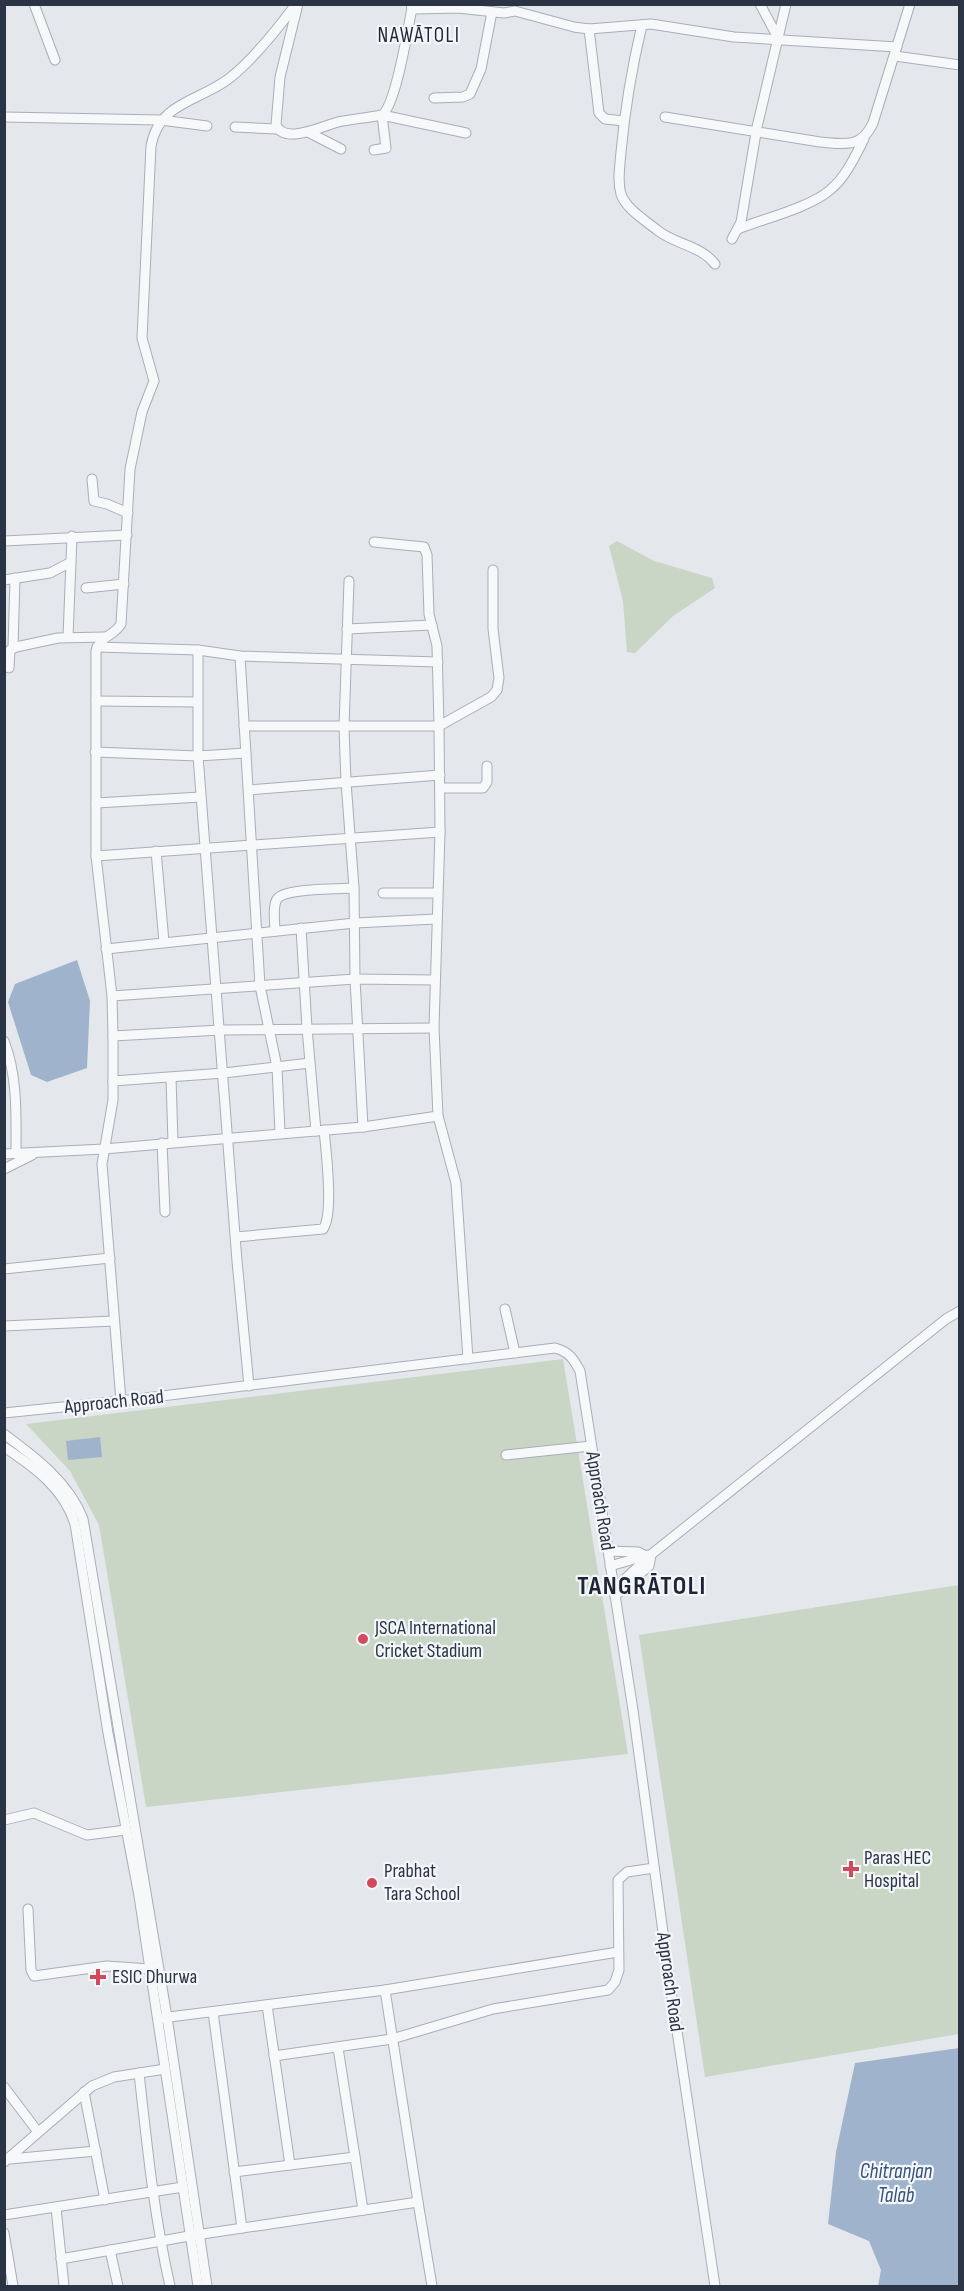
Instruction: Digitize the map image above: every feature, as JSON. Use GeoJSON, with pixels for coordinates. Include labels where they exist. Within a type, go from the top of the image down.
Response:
{"type":"FeatureCollection","features":[{"type":"Feature","properties":{"kind":"street"},"geometry":{"type":"LineString","coordinates":[[33,4],[55,60]]}},
{"type":"Feature","properties":{"kind":"street"},"geometry":{"type":"LineString","coordinates":[[13,648],[68,637],[104,637],[116,631],[121,624],[130,469],[142,412],[154,381],[142,338],[151,146],[154,132],[161,120],[181,105],[233,75],[297,4]]}},
{"type":"Feature","properties":{"kind":"street"},"geometry":{"type":"LineString","coordinates":[[277,129],[280,77],[297,4]]}},
{"type":"Feature","properties":{"kind":"street"},"geometry":{"type":"LineString","coordinates":[[760,4],[777,38]]}},
{"type":"Feature","properties":{"kind":"street"},"geometry":{"type":"LineString","coordinates":[[732,239],[738,229],[756,133],[786,4]]}},
{"type":"Feature","properties":{"kind":"street"},"geometry":{"type":"LineString","coordinates":[[738,229],[810,202],[831,190],[852,163],[873,123],[910,4]]}},
{"type":"Feature","properties":{"kind":"street"},"geometry":{"type":"LineString","coordinates":[[382,115],[386,112],[392,99],[412,6],[492,12],[515,8],[574,27],[589,29],[642,25],[777,38],[896,52],[960,65]]}},
{"type":"Feature","properties":{"kind":"street"},"geometry":{"type":"LineString","coordinates":[[434,98],[463,97],[470,94],[481,69],[492,12]]}},
{"type":"Feature","properties":{"kind":"street"},"geometry":{"type":"LineString","coordinates":[[642,25],[630,77],[624,121],[619,180],[621,195],[625,202],[669,240],[703,252],[715,264]]}},
{"type":"Feature","properties":{"kind":"street"},"geometry":{"type":"LineString","coordinates":[[589,29],[599,113],[605,118],[624,121]]}},
{"type":"Feature","properties":{"kind":"street"},"geometry":{"type":"LineString","coordinates":[[235,128],[277,129],[292,134],[308,132],[340,122],[382,115],[466,133]]}},
{"type":"Feature","properties":{"kind":"street"},"geometry":{"type":"LineString","coordinates":[[374,150],[386,148],[382,115]]}},
{"type":"Feature","properties":{"kind":"street"},"geometry":{"type":"LineString","coordinates":[[4,117],[161,120],[207,126]]}},
{"type":"Feature","properties":{"kind":"street"},"geometry":{"type":"LineString","coordinates":[[664,117],[756,133],[840,144],[849,144],[864,139]]}},
{"type":"Feature","properties":{"kind":"street"},"geometry":{"type":"LineString","coordinates":[[308,132],[341,149]]}},
{"type":"Feature","properties":{"kind":"street"},"geometry":{"type":"LineString","coordinates":[[92,479],[94,501],[128,513]]}},
{"type":"Feature","properties":{"kind":"street"},"geometry":{"type":"LineString","coordinates":[[4,541],[127,535]]}},
{"type":"Feature","properties":{"kind":"street"},"geometry":{"type":"LineString","coordinates":[[68,637],[72,536]]}},
{"type":"Feature","properties":{"kind":"street"},"geometry":{"type":"LineString","coordinates":[[374,542],[424,547],[427,555],[429,614],[437,646],[438,663],[440,832],[434,980],[438,1116],[456,1183],[468,1359]]}},
{"type":"Feature","properties":{"kind":"street"},"geometry":{"type":"LineString","coordinates":[[4,580],[51,573],[71,562]]}},
{"type":"Feature","properties":{"kind":"street"},"geometry":{"type":"LineString","coordinates":[[244,726],[439,726],[491,698],[497,690],[499,678],[493,629],[493,570]]}},
{"type":"Feature","properties":{"kind":"street"},"geometry":{"type":"LineString","coordinates":[[9,668],[9,654],[13,648],[15,578]]}},
{"type":"Feature","properties":{"kind":"street"},"geometry":{"type":"LineString","coordinates":[[349,580],[344,727],[354,888],[355,979],[363,1127]]}},
{"type":"Feature","properties":{"kind":"street"},"geometry":{"type":"LineString","coordinates":[[86,588],[124,584]]}},
{"type":"Feature","properties":{"kind":"street"},"geometry":{"type":"LineString","coordinates":[[347,629],[432,625]]}},
{"type":"Feature","properties":{"kind":"street"},"geometry":{"type":"LineString","coordinates":[[104,637],[97,647],[96,856],[112,996],[113,1081],[112,1107],[102,1164],[121,1401]]}},
{"type":"Feature","properties":{"kind":"street"},"geometry":{"type":"LineString","coordinates":[[97,647],[198,650],[240,657],[438,663]]}},
{"type":"Feature","properties":{"kind":"street"},"geometry":{"type":"LineString","coordinates":[[198,650],[198,756],[249,1386]]}},
{"type":"Feature","properties":{"kind":"street"},"geometry":{"type":"LineString","coordinates":[[240,657],[260,986],[277,1067],[280,1133]]}},
{"type":"Feature","properties":{"kind":"street"},"geometry":{"type":"LineString","coordinates":[[96,701],[197,702]]}},
{"type":"Feature","properties":{"kind":"street"},"geometry":{"type":"LineString","coordinates":[[95,752],[198,756],[246,753]]}},
{"type":"Feature","properties":{"kind":"street"},"geometry":{"type":"LineString","coordinates":[[440,788],[483,788],[487,782],[487,766]]}},
{"type":"Feature","properties":{"kind":"street"},"geometry":{"type":"LineString","coordinates":[[249,790],[440,775]]}},
{"type":"Feature","properties":{"kind":"street"},"geometry":{"type":"LineString","coordinates":[[96,804],[201,797]]}},
{"type":"Feature","properties":{"kind":"street"},"geometry":{"type":"LineString","coordinates":[[96,856],[440,832]]}},
{"type":"Feature","properties":{"kind":"street"},"geometry":{"type":"LineString","coordinates":[[156,851],[164,942]]}},
{"type":"Feature","properties":{"kind":"street"},"geometry":{"type":"LineString","coordinates":[[274,931],[276,902],[282,895],[310,890],[354,888]]}},
{"type":"Feature","properties":{"kind":"street"},"geometry":{"type":"LineString","coordinates":[[383,893],[437,893]]}},
{"type":"Feature","properties":{"kind":"street"},"geometry":{"type":"LineString","coordinates":[[106,949],[355,923],[436,919]]}},
{"type":"Feature","properties":{"kind":"street"},"geometry":{"type":"LineString","coordinates":[[236,1237],[323,1229],[326,1225],[329,1209],[310,1063],[301,928]]}},
{"type":"Feature","properties":{"kind":"street"},"geometry":{"type":"LineString","coordinates":[[112,996],[355,979],[434,980]]}},
{"type":"Feature","properties":{"kind":"street"},"geometry":{"type":"LineString","coordinates":[[113,1036],[220,1030],[434,1028]]}},
{"type":"Feature","properties":{"kind":"street"},"geometry":{"type":"LineString","coordinates":[[4,1041],[11,1063],[16,1105],[16,1154]]}},
{"type":"Feature","properties":{"kind":"street"},"geometry":{"type":"LineString","coordinates":[[113,1081],[171,1078],[310,1063]]}},
{"type":"Feature","properties":{"kind":"street"},"geometry":{"type":"LineString","coordinates":[[171,1078],[173,1142]]}},
{"type":"Feature","properties":{"kind":"street"},"geometry":{"type":"LineString","coordinates":[[4,1154],[104,1149],[363,1127],[438,1116]]}},
{"type":"Feature","properties":{"kind":"street"},"geometry":{"type":"LineString","coordinates":[[162,1143],[165,1212]]}},
{"type":"Feature","properties":{"kind":"street"},"geometry":{"type":"LineString","coordinates":[[4,1169],[36,1153]]}},
{"type":"Feature","properties":{"kind":"street"},"geometry":{"type":"LineString","coordinates":[[4,1269],[110,1258]]}},
{"type":"Feature","properties":{"kind":"street"},"geometry":{"type":"LineString","coordinates":[[505,1309],[515,1353]]}},
{"type":"Feature","properties":{"kind":"street"},"geometry":{"type":"LineString","coordinates":[[610,1566],[650,1554],[946,1319],[960,1311]]}},
{"type":"Feature","properties":{"kind":"street"},"geometry":{"type":"LineString","coordinates":[[4,1326],[114,1321]]}},
{"type":"Feature","properties":{"kind":"street","name":"Approach Road"},"geometry":{"type":"LineString","coordinates":[[4,1413],[249,1386],[555,1348],[566,1351],[574,1359],[580,1371],[608,1551],[715,2286]]}},
{"type":"Feature","properties":{"kind":"street"},"geometry":{"type":"LineString","coordinates":[[4,1434],[39,1461],[64,1486],[83,1519],[162,2018],[194,2235],[198,2286]]}},
{"type":"Feature","properties":{"kind":"street"},"geometry":{"type":"LineString","coordinates":[[506,1455],[591,1446]]}},
{"type":"Feature","properties":{"kind":"street"},"geometry":{"type":"LineString","coordinates":[[4,1447],[39,1472],[56,1490],[72,1514],[149,1969],[162,2018],[165,2069],[183,2187],[207,2286]]}},
{"type":"Feature","properties":{"kind":"street"},"geometry":{"type":"LineString","coordinates":[[608,1551],[650,1554]]}},
{"type":"Feature","properties":{"kind":"street"},"geometry":{"type":"LineString","coordinates":[[614,1592],[649,1566],[650,1554]]}},
{"type":"Feature","properties":{"kind":"street"},"geometry":{"type":"LineString","coordinates":[[4,1820],[34,1813],[87,1835],[126,1830]]}},
{"type":"Feature","properties":{"kind":"street"},"geometry":{"type":"LineString","coordinates":[[274,2056],[392,2040],[460,2017],[493,2009],[608,1990],[617,1977],[618,1880],[627,1872],[654,1868]]}},
{"type":"Feature","properties":{"kind":"street"},"geometry":{"type":"LineString","coordinates":[[28,1909],[31,1970],[35,1977],[102,1967],[149,1969]]}},
{"type":"Feature","properties":{"kind":"street"},"geometry":{"type":"LineString","coordinates":[[162,2018],[385,1990],[618,1952]]}},
{"type":"Feature","properties":{"kind":"street"},"geometry":{"type":"LineString","coordinates":[[385,1990],[432,2286]]}},
{"type":"Feature","properties":{"kind":"street"},"geometry":{"type":"LineString","coordinates":[[267,2005],[290,2165]]}},
{"type":"Feature","properties":{"kind":"street"},"geometry":{"type":"LineString","coordinates":[[213,2012],[242,2228]]}},
{"type":"Feature","properties":{"kind":"street"},"geometry":{"type":"LineString","coordinates":[[338,2048],[363,2210]]}},
{"type":"Feature","properties":{"kind":"street"},"geometry":{"type":"LineString","coordinates":[[6,2160],[84,2092],[106,2079],[165,2069]]}},
{"type":"Feature","properties":{"kind":"street"},"geometry":{"type":"LineString","coordinates":[[139,2073],[160,2241],[170,2286]]}},
{"type":"Feature","properties":{"kind":"street"},"geometry":{"type":"LineString","coordinates":[[4,2087],[38,2132]]}},
{"type":"Feature","properties":{"kind":"street"},"geometry":{"type":"LineString","coordinates":[[84,2092],[105,2200]]}},
{"type":"Feature","properties":{"kind":"street"},"geometry":{"type":"LineString","coordinates":[[6,2160],[96,2151]]}},
{"type":"Feature","properties":{"kind":"street"},"geometry":{"type":"LineString","coordinates":[[234,2172],[355,2157]]}},
{"type":"Feature","properties":{"kind":"street"},"geometry":{"type":"LineString","coordinates":[[4,2215],[183,2187]]}},
{"type":"Feature","properties":{"kind":"street"},"geometry":{"type":"LineString","coordinates":[[61,2259],[194,2235],[418,2202]]}},
{"type":"Feature","properties":{"kind":"street"},"geometry":{"type":"LineString","coordinates":[[56,2208],[64,2286]]}},
{"type":"Feature","properties":{"kind":"street"},"geometry":{"type":"LineString","coordinates":[[4,2233],[8,2273],[13,2286]]}},
{"type":"Feature","properties":{"kind":"street"},"geometry":{"type":"LineString","coordinates":[[111,2250],[118,2286]]}},
{"type":"Feature","properties":{"kind":"green space"},"geometry":{"type":"Polygon","coordinates":[[[617,541],[654,561],[712,578],[715,588],[673,616],[635,653],[627,652],[623,601],[609,546],[617,541]]]}},
{"type":"Feature","properties":{"kind":"green space","name":"JSCA International Cricket Stadium"},"geometry":{"type":"Polygon","coordinates":[[[563,1359],[628,1754],[146,1807],[99,1525],[70,1471],[26,1424],[563,1359]]]}},
{"type":"Feature","properties":{"kind":"green space"},"geometry":{"type":"Polygon","coordinates":[[[959,1585],[959,2034],[705,2077],[639,1635],[959,1585]]]}},
{"type":"Feature","properties":{"kind":"water"},"geometry":{"type":"Polygon","coordinates":[[[77,960],[90,1001],[87,1068],[47,1082],[31,1075],[8,1002],[15,984],[77,960]]]}},
{"type":"Feature","properties":{"kind":"water"},"geometry":{"type":"Polygon","coordinates":[[[100,1437],[102,1457],[68,1460],[66,1441],[100,1437]]]}},
{"type":"Feature","properties":{"kind":"water","name":"Chitranjan Talab"},"geometry":{"type":"Polygon","coordinates":[[[959,2048],[959,2286],[878,2286],[881,2270],[869,2241],[828,2224],[836,2152],[855,2063],[959,2048]]]}},
{"type":"Feature","properties":{"kind":"place","name":"JSCA International Cricket Stadium"},"geometry":{"type":"Point","coordinates":[363,1639]}},
{"type":"Feature","properties":{"kind":"place","name":"Paras HEC Hospital"},"geometry":{"type":"Point","coordinates":[851,1869]}},
{"type":"Feature","properties":{"kind":"place","name":"Prabhat Tara School"},"geometry":{"type":"Point","coordinates":[372,1883]}},
{"type":"Feature","properties":{"kind":"place","name":"ESIC Dhurwa"},"geometry":{"type":"Point","coordinates":[98,1977]}},
{"type":"Feature","properties":{"kind":"district","name":"NAWĀTOLI"},"geometry":{"type":"Point","coordinates":[419,35]}},
{"type":"Feature","properties":{"kind":"district","name":"TANGRĀTOLI"},"geometry":{"type":"Point","coordinates":[642,1586]}}]}
